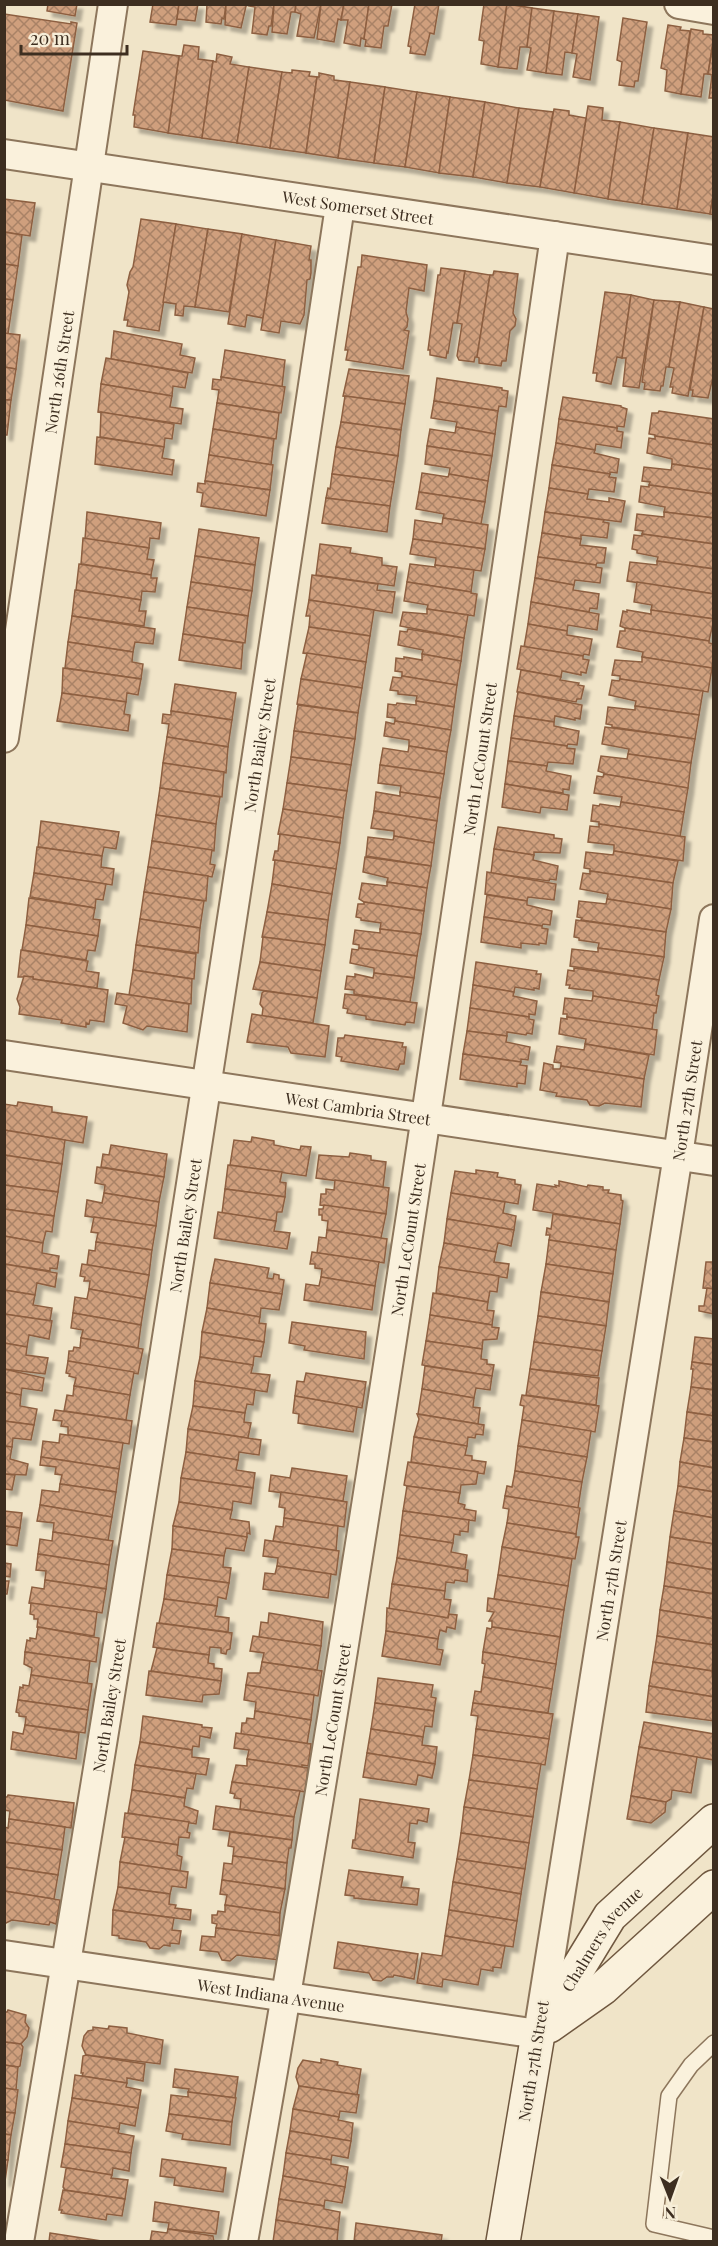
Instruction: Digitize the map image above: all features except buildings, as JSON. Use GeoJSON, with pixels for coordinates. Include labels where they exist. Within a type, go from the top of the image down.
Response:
{"type":"FeatureCollection","features":[{"type":"Feature","properties":{"kind":"street","name":"North 26th Street"},"geometry":{"type":"LineString","coordinates":[[4,738],[113,4]]}},
{"type":"Feature","properties":{"kind":"street"},"geometry":{"type":"LineString","coordinates":[[679,4],[714,10]]}},
{"type":"Feature","properties":{"kind":"street","name":"West Somerset Street"},"geometry":{"type":"LineString","coordinates":[[4,154],[340,206],[714,260]]}},
{"type":"Feature","properties":{"kind":"street","name":"North Bailey Street"},"geometry":{"type":"LineString","coordinates":[[20,2241],[67,1964],[207,1085],[340,206]]}},
{"type":"Feature","properties":{"kind":"street","name":"North LeCount Street"},"geometry":{"type":"LineString","coordinates":[[243,2241],[287,1997],[427,1118],[555,236]]}},
{"type":"Feature","properties":{"kind":"street","name":"North 27th Street"},"geometry":{"type":"LineString","coordinates":[[503,2241],[538,2034],[714,919]]}},
{"type":"Feature","properties":{"kind":"street","name":"West Cambria Street"},"geometry":{"type":"LineString","coordinates":[[4,1055],[714,1161]]}},
{"type":"Feature","properties":{"kind":"street","name":"Chalmers Avenue"},"geometry":{"type":"LineString","coordinates":[[538,2034],[610,1916],[714,1821]]}},
{"type":"Feature","properties":{"kind":"street","name":"Chalmers Avenue"},"geometry":{"type":"LineString","coordinates":[[538,2034],[603,1988],[714,1887]]}},
{"type":"Feature","properties":{"kind":"street","name":"West Indiana Avenue"},"geometry":{"type":"LineString","coordinates":[[4,1955],[538,2034]]}},
{"type":"Feature","properties":{"kind":"lane"},"geometry":{"type":"LineString","coordinates":[[714,2043],[691,2064],[669,2096],[654,2224],[714,2238]]}}]}
